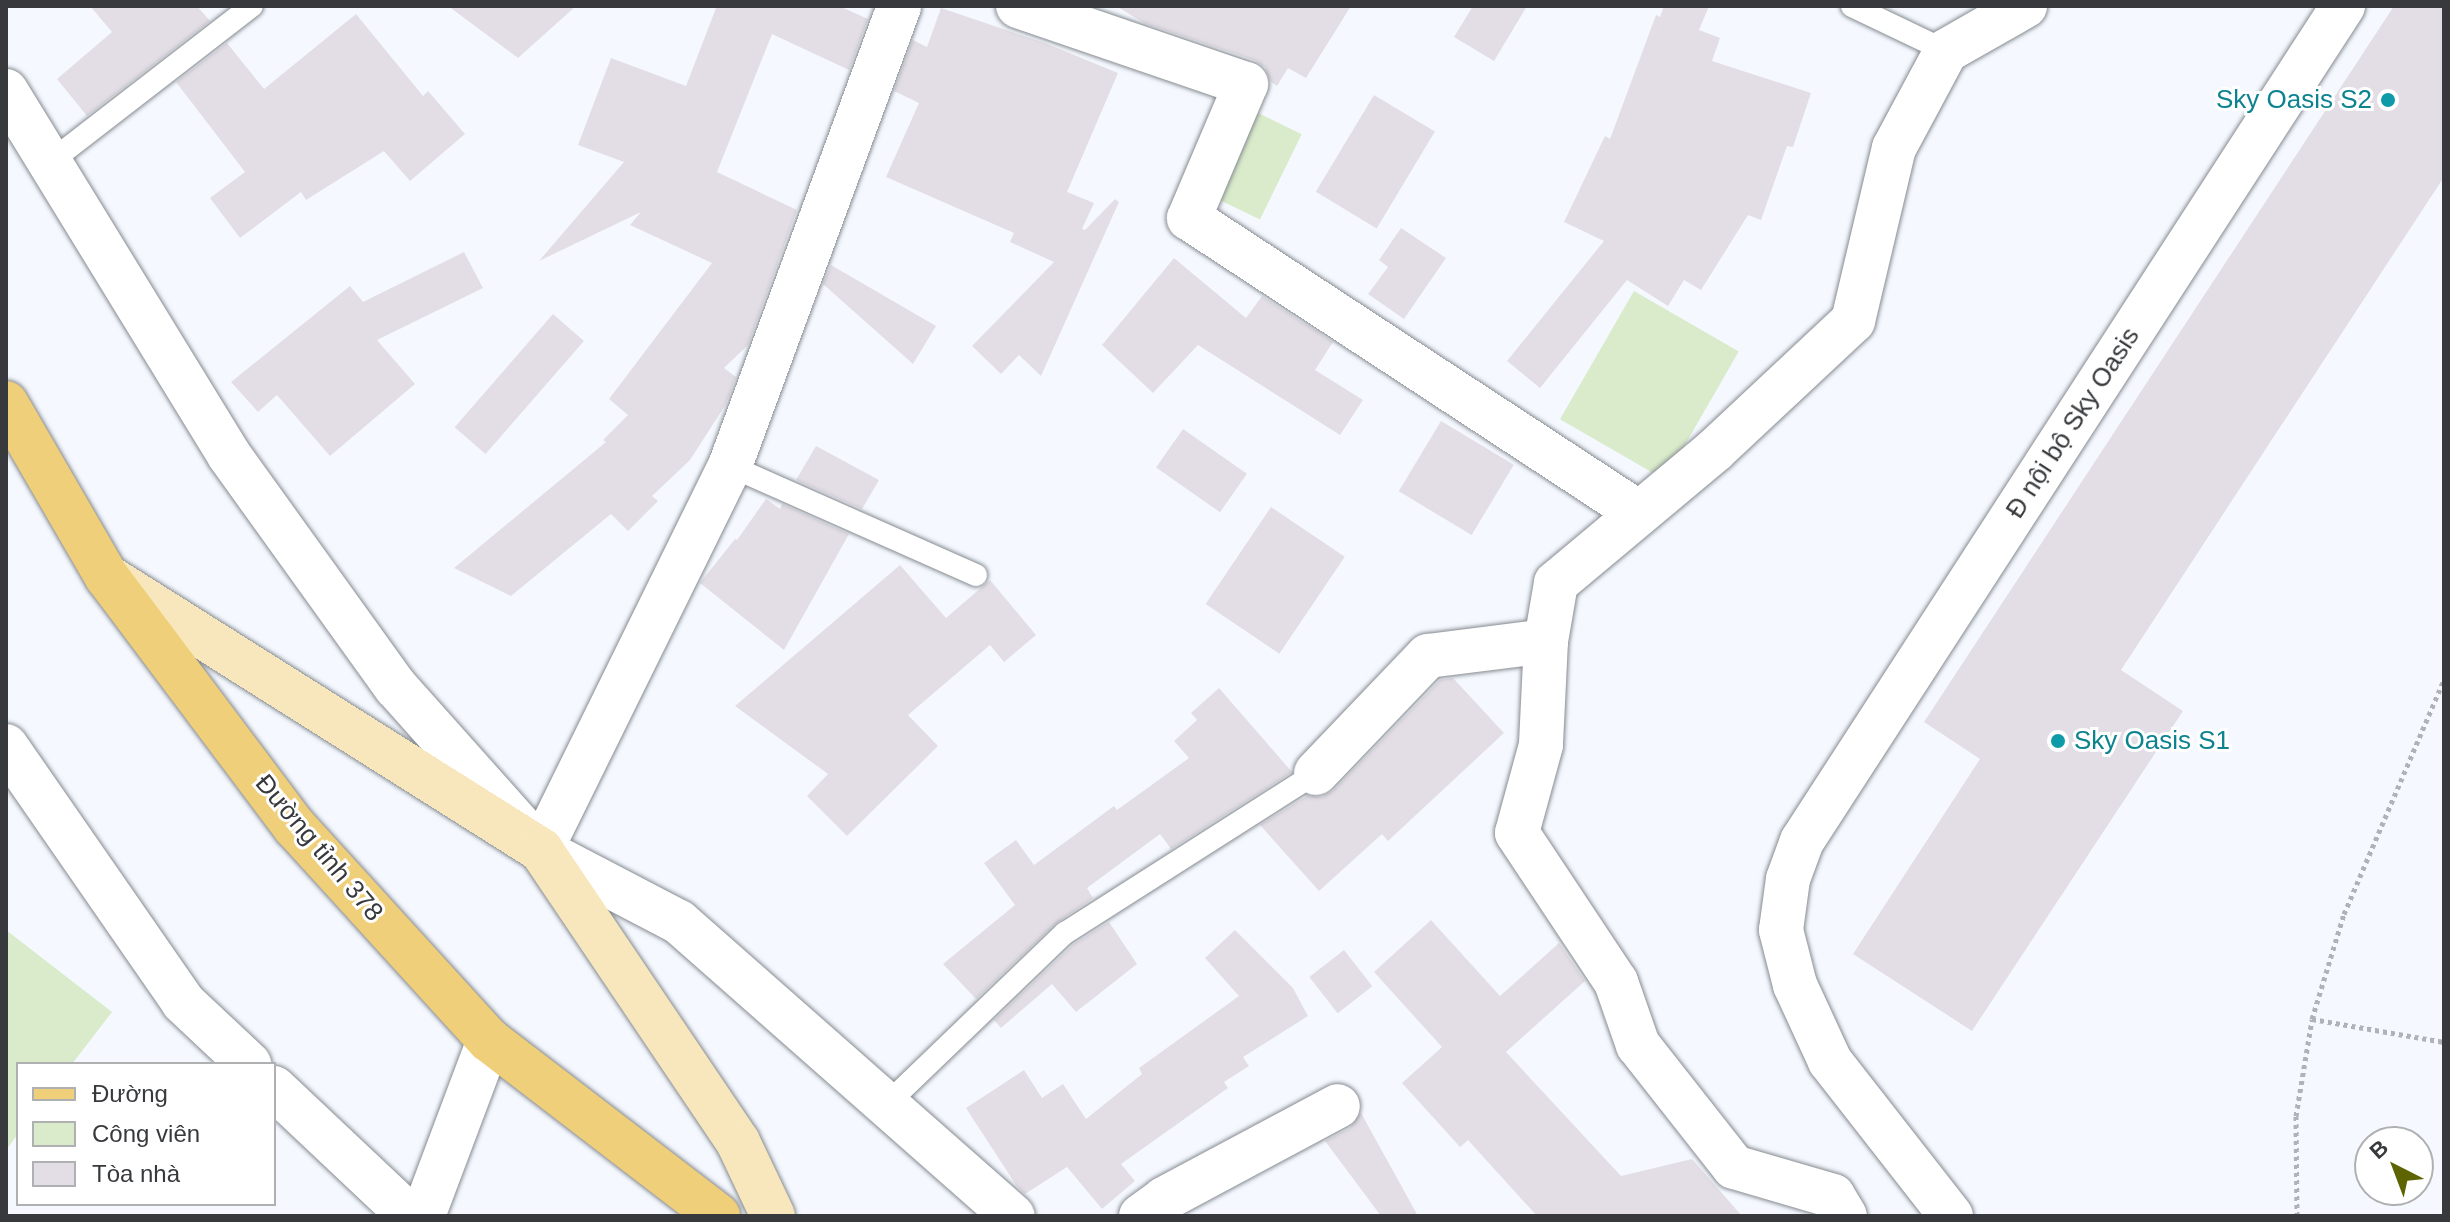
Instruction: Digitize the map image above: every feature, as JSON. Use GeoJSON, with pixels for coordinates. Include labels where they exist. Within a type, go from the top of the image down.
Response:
{"type":"FeatureCollection","features":[{"type":"Feature","properties":{"kind":"main road","name":"Đường tỉnh 378"},"geometry":{"type":"LineString","coordinates":[[6,403],[107,577],[295,827],[489,1040],[718,1216]]}},
{"type":"Feature","properties":{"kind":"main road"},"geometry":{"type":"LineString","coordinates":[[107,577],[541,850],[738,1142],[773,1216]]}},
{"type":"Feature","properties":{"kind":"street"},"geometry":{"type":"LineString","coordinates":[[541,850],[730,466],[899,6]]}},
{"type":"Feature","properties":{"kind":"street"},"geometry":{"type":"LineString","coordinates":[[1018,6],[1246,84],[1189,218],[1639,513]]}},
{"type":"Feature","properties":{"kind":"street"},"geometry":{"type":"LineString","coordinates":[[1845,1216],[1833,1196],[1734,1167],[1638,1045],[1616,982],[1517,833],[1541,745],[1546,641],[1556,583],[1715,450],[1853,321],[1894,148],[1946,51],[2025,6]]}},
{"type":"Feature","properties":{"kind":"street","name":"Đ nội bộ Sky Oasis"},"geometry":{"type":"LineString","coordinates":[[1951,1216],[1830,1061],[1795,985],[1781,930],[1788,879],[1802,841],[2343,6]]}},
{"type":"Feature","properties":{"kind":"street"},"geometry":{"type":"LineString","coordinates":[[6,91],[238,468],[396,687],[541,850],[679,922],[1013,1216]]}},
{"type":"Feature","properties":{"kind":"street"},"geometry":{"type":"LineString","coordinates":[[1316,773],[1428,656],[1546,641]]}},
{"type":"Feature","properties":{"kind":"street"},"geometry":{"type":"LineString","coordinates":[[6,746],[183,1002],[247,1062]]}},
{"type":"Feature","properties":{"kind":"street"},"geometry":{"type":"LineString","coordinates":[[423,1216],[489,1040]]}},
{"type":"Feature","properties":{"kind":"street"},"geometry":{"type":"LineString","coordinates":[[276,1090],[410,1216]]}},
{"type":"Feature","properties":{"kind":"street"},"geometry":{"type":"LineString","coordinates":[[1141,1216],[1164,1199],[1338,1106]]}},
{"type":"Feature","properties":{"kind":"lane"},"geometry":{"type":"LineString","coordinates":[[50,162],[252,6]]}},
{"type":"Feature","properties":{"kind":"lane"},"geometry":{"type":"LineString","coordinates":[[1852,6],[1946,51]]}},
{"type":"Feature","properties":{"kind":"lane"},"geometry":{"type":"LineString","coordinates":[[730,466],[976,575]]}},
{"type":"Feature","properties":{"kind":"lane"},"geometry":{"type":"LineString","coordinates":[[887,1104],[1065,933],[1316,773]]}},
{"type":"Feature","properties":{"kind":"path"},"geometry":{"type":"LineString","coordinates":[[2297,1216],[2296,1116],[2312,1019],[2344,914],[2444,680]]}},
{"type":"Feature","properties":{"kind":"path"},"geometry":{"type":"LineString","coordinates":[[2312,1019],[2444,1042]]}},
{"type":"Feature","properties":{"kind":"green space"},"geometry":{"type":"Polygon","coordinates":[[[1254,111],[1302,134],[1260,220],[1212,196],[1254,111]]]}},
{"type":"Feature","properties":{"kind":"green space"},"geometry":{"type":"Polygon","coordinates":[[[1634,291],[1739,352],[1665,480],[1560,419],[1634,291]]]}},
{"type":"Feature","properties":{"kind":"green space"},"geometry":{"type":"Polygon","coordinates":[[[6,930],[112,1012],[74,1062],[16,1062],[16,1137],[6,1150],[6,930]]]}},
{"type":"Feature","properties":{"kind":"building"},"geometry":{"type":"Polygon","coordinates":[[[90,6],[197,6],[210,21],[87,116],[57,79],[112,32],[90,6]]]}},
{"type":"Feature","properties":{"kind":"building"},"geometry":{"type":"Polygon","coordinates":[[[448,6],[576,6],[518,58],[448,6]]]}},
{"type":"Feature","properties":{"kind":"building"},"geometry":{"type":"Polygon","coordinates":[[[711,6],[839,6],[868,19],[849,70],[772,34],[717,172],[797,210],[748,345],[724,368],[736,377],[726,404],[690,460],[652,496],[658,501],[628,531],[611,514],[511,596],[454,568],[606,442],[603,440],[628,415],[609,399],[712,263],[630,225],[641,212],[539,261],[624,162],[578,145],[611,58],[686,86],[716,8],[711,6]]]}},
{"type":"Feature","properties":{"kind":"building"},"geometry":{"type":"Polygon","coordinates":[[[1116,6],[1351,6],[1306,78],[1288,68],[1277,86],[1271,82],[1265,67],[1254,60],[1144,23],[1116,6]]]}},
{"type":"Feature","properties":{"kind":"building"},"geometry":{"type":"Polygon","coordinates":[[[1473,6],[1527,6],[1494,61],[1454,37],[1473,6]]]}},
{"type":"Feature","properties":{"kind":"building"},"geometry":{"type":"Polygon","coordinates":[[[1664,6],[1709,6],[1699,30],[1720,38],[1712,61],[1811,93],[1793,147],[1787,146],[1761,220],[1748,215],[1701,290],[1684,280],[1668,306],[1627,280],[1540,388],[1507,361],[1604,241],[1564,222],[1605,136],[1610,139],[1656,15],[1660,17],[1664,6]]]}},
{"type":"Feature","properties":{"kind":"building","name":"Sky Oasis S1"},"geometry":{"type":"Polygon","coordinates":[[[2394,6],[2444,6],[2444,177],[2121,670],[2183,711],[1972,1031],[1853,954],[1980,759],[1924,722],[2394,6]]]}},
{"type":"Feature","properties":{"kind":"building"},"geometry":{"type":"Polygon","coordinates":[[[941,8],[1045,43],[1118,73],[1067,192],[1094,203],[1082,229],[1085,230],[1115,199],[1119,202],[1041,376],[1019,355],[1001,374],[972,346],[1054,262],[1010,242],[1014,233],[886,177],[919,103],[894,91],[913,40],[927,47],[941,8]]]}},
{"type":"Feature","properties":{"kind":"building"},"geometry":{"type":"Polygon","coordinates":[[[356,14],[423,96],[428,91],[465,134],[410,181],[384,151],[306,200],[301,192],[240,238],[210,198],[245,172],[176,82],[227,43],[264,89],[356,14]]]}},
{"type":"Feature","properties":{"kind":"building"},"geometry":{"type":"Polygon","coordinates":[[[1374,95],[1435,132],[1377,228],[1316,192],[1374,95]]]}},
{"type":"Feature","properties":{"kind":"building"},"geometry":{"type":"Polygon","coordinates":[[[1401,228],[1446,258],[1404,319],[1368,294],[1388,267],[1379,260],[1401,228]]]}},
{"type":"Feature","properties":{"kind":"building"},"geometry":{"type":"Polygon","coordinates":[[[464,252],[483,288],[377,340],[415,384],[330,456],[277,395],[258,412],[231,382],[350,286],[363,302],[464,252]]]}},
{"type":"Feature","properties":{"kind":"building"},"geometry":{"type":"Polygon","coordinates":[[[1174,258],[1246,318],[1262,296],[1333,342],[1315,370],[1363,400],[1340,435],[1198,345],[1153,393],[1102,345],[1174,258]]]}},
{"type":"Feature","properties":{"kind":"building"},"geometry":{"type":"Polygon","coordinates":[[[831,265],[936,326],[913,364],[823,284],[831,265]]]}},
{"type":"Feature","properties":{"kind":"building"},"geometry":{"type":"Polygon","coordinates":[[[553,314],[584,341],[486,454],[455,427],[553,314]]]}},
{"type":"Feature","properties":{"kind":"building"},"geometry":{"type":"Polygon","coordinates":[[[1441,421],[1514,465],[1472,535],[1399,491],[1441,421]]]}},
{"type":"Feature","properties":{"kind":"building"},"geometry":{"type":"Polygon","coordinates":[[[1183,429],[1247,474],[1220,512],[1156,468],[1183,429]]]}},
{"type":"Feature","properties":{"kind":"building"},"geometry":{"type":"Polygon","coordinates":[[[816,446],[879,480],[862,509],[796,480],[816,446]]]}},
{"type":"Feature","properties":{"kind":"building"},"geometry":{"type":"Polygon","coordinates":[[[766,499],[780,509],[782,504],[849,534],[784,650],[700,583],[737,540],[766,499]]]}},
{"type":"Feature","properties":{"kind":"building"},"geometry":{"type":"Polygon","coordinates":[[[1271,507],[1345,557],[1279,654],[1206,604],[1271,507]]]}},
{"type":"Feature","properties":{"kind":"building"},"geometry":{"type":"Polygon","coordinates":[[[900,565],[946,618],[990,580],[1036,635],[1004,662],[990,645],[908,715],[938,746],[847,836],[807,796],[828,774],[735,706],[900,565]]]}},
{"type":"Feature","properties":{"kind":"building"},"geometry":{"type":"Polygon","coordinates":[[[1453,678],[1504,733],[1388,841],[1382,834],[1319,891],[1260,825],[1307,796],[1322,797],[1333,791],[1440,680],[1453,678]]]}},
{"type":"Feature","properties":{"kind":"building"},"geometry":{"type":"Polygon","coordinates":[[[1219,688],[1292,772],[1171,849],[1160,834],[1087,888],[1093,898],[1056,923],[976,999],[943,964],[1015,905],[984,863],[1016,840],[1034,865],[1114,806],[1117,810],[1189,758],[1174,741],[1197,720],[1191,713],[1219,688]]]}},
{"type":"Feature","properties":{"kind":"building"},"geometry":{"type":"Polygon","coordinates":[[[1431,920],[1500,996],[1559,943],[1585,981],[1506,1052],[1621,1176],[1692,1159],[1742,1216],[1537,1216],[1468,1140],[1460,1147],[1402,1083],[1442,1047],[1374,972],[1431,920]]]}},
{"type":"Feature","properties":{"kind":"building"},"geometry":{"type":"Polygon","coordinates":[[[1109,922],[1137,964],[1076,1012],[1052,984],[1001,1028],[994,1020],[1074,944],[1109,922]]]}},
{"type":"Feature","properties":{"kind":"building"},"geometry":{"type":"Polygon","coordinates":[[[1235,930],[1293,988],[1308,1016],[1243,1057],[1249,1066],[1224,1082],[1228,1088],[1121,1164],[1135,1181],[1102,1209],[1067,1167],[1025,1194],[966,1108],[1024,1070],[1042,1098],[1063,1084],[1086,1119],[1142,1074],[1139,1068],[1239,996],[1205,958],[1235,930]]]}},
{"type":"Feature","properties":{"kind":"building"},"geometry":{"type":"Polygon","coordinates":[[[1344,950],[1372,986],[1338,1013],[1309,977],[1344,950]]]}},
{"type":"Feature","properties":{"kind":"building"},"geometry":{"type":"Polygon","coordinates":[[[1361,1113],[1418,1216],[1381,1216],[1325,1141],[1350,1128],[1361,1113]]]}},
{"type":"Feature","properties":{"kind":"place","name":"Sky Oasis S2"},"geometry":{"type":"Point","coordinates":[2388,100]}},
{"type":"Feature","properties":{"kind":"place","name":"Sky Oasis S1"},"geometry":{"type":"Point","coordinates":[2058,741]}}]}
